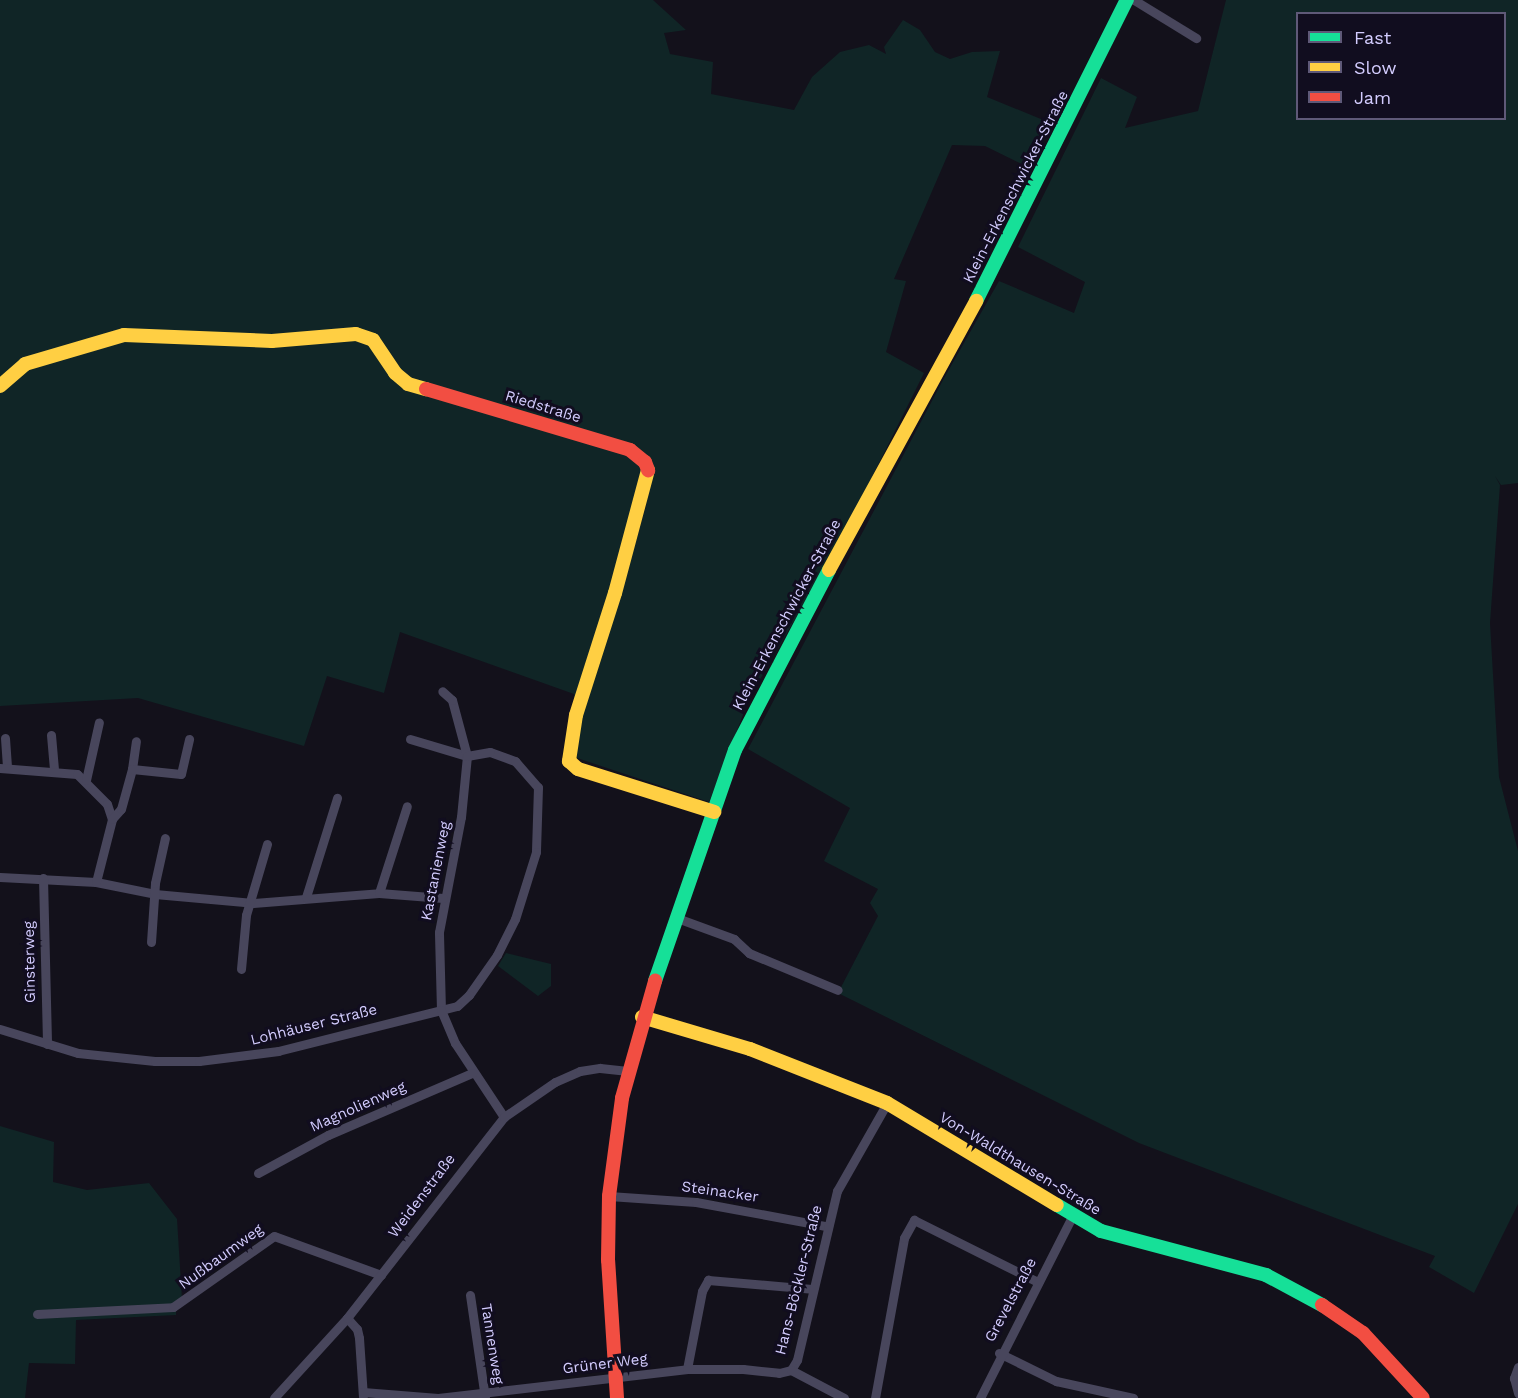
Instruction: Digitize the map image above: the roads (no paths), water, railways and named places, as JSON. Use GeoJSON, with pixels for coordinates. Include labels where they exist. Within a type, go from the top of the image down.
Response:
{"type":"FeatureCollection","features":[{"type":"Feature","properties":{"kind":"street","name":"Klein-Erkenschwicker-Straße"},"geometry":{"type":"LineString","coordinates":[[617,1398],[608,1260],[609,1196],[628,1071],[642,1017],[735,750],[768,681],[947,357],[1127,0]]}},
{"type":"Feature","properties":{"kind":"street"},"geometry":{"type":"LineString","coordinates":[[1134,0],[1196,38]]}},
{"type":"Feature","properties":{"kind":"street","name":"Riedstraße"},"geometry":{"type":"LineString","coordinates":[[0,386],[25,364],[124,335],[148,333],[260,342],[356,334],[373,339],[395,373],[408,384],[630,450],[645,462],[648,470],[615,593],[576,715],[568,749],[569,761],[578,769],[714,812]]}},
{"type":"Feature","properties":{"kind":"street","name":"Kastanienweg"},"geometry":{"type":"LineString","coordinates":[[441,691],[452,700],[467,756],[461,817],[443,898],[439,932],[441,1010]]}},
{"type":"Feature","properties":{"kind":"street"},"geometry":{"type":"LineString","coordinates":[[86,780],[99,722]]}},
{"type":"Feature","properties":{"kind":"street"},"geometry":{"type":"LineString","coordinates":[[51,735],[54,771]]}},
{"type":"Feature","properties":{"kind":"street"},"geometry":{"type":"LineString","coordinates":[[5,738],[3,768],[77,774],[86,780],[107,804],[112,819]]}},
{"type":"Feature","properties":{"kind":"street"},"geometry":{"type":"LineString","coordinates":[[132,769],[181,774],[189,739]]}},
{"type":"Feature","properties":{"kind":"street"},"geometry":{"type":"LineString","coordinates":[[410,739],[467,756],[490,752],[515,761],[538,787],[536,852],[515,919],[497,955],[469,995],[457,1006],[441,1010],[472,1073],[504,1117]]}},
{"type":"Feature","properties":{"kind":"street"},"geometry":{"type":"LineString","coordinates":[[96,882],[112,819],[121,809],[132,769],[136,741]]}},
{"type":"Feature","properties":{"kind":"street"},"geometry":{"type":"LineString","coordinates":[[306,897],[337,798]]}},
{"type":"Feature","properties":{"kind":"street"},"geometry":{"type":"LineString","coordinates":[[379,893],[407,806]]}},
{"type":"Feature","properties":{"kind":"street"},"geometry":{"type":"LineString","coordinates":[[151,942],[154,894],[165,838]]}},
{"type":"Feature","properties":{"kind":"street"},"geometry":{"type":"LineString","coordinates":[[241,969],[246,915],[253,903],[267,844]]}},
{"type":"Feature","properties":{"kind":"street"},"geometry":{"type":"LineString","coordinates":[[0,877],[96,882],[154,894],[253,903],[379,893],[443,898]]}},
{"type":"Feature","properties":{"kind":"street","name":"Ginsterweg"},"geometry":{"type":"LineString","coordinates":[[43,878],[47,1044]]}},
{"type":"Feature","properties":{"kind":"street"},"geometry":{"type":"LineString","coordinates":[[677,918],[734,939],[749,954],[838,990]]}},
{"type":"Feature","properties":{"kind":"street","name":"Lohhäuser Straße"},"geometry":{"type":"LineString","coordinates":[[0,1029],[47,1044],[111,1058],[214,1060],[278,1052],[441,1010]]}},
{"type":"Feature","properties":{"kind":"street","name":"Von-Waldthausen-Straße"},"geometry":{"type":"LineString","coordinates":[[642,1017],[750,1049],[887,1103],[1072,1217],[1134,1243],[1266,1275],[1305,1294],[1364,1333],[1423,1398]]}},
{"type":"Feature","properties":{"kind":"street","name":"Weidenstraße"},"geometry":{"type":"LineString","coordinates":[[274,1398],[346,1318],[504,1117],[555,1082],[580,1071],[600,1068],[628,1071]]}},
{"type":"Feature","properties":{"kind":"street","name":"Magnolienweg"},"geometry":{"type":"LineString","coordinates":[[258,1173],[328,1135],[472,1073]]}},
{"type":"Feature","properties":{"kind":"street","name":"Hans-Böckler-Straße"},"geometry":{"type":"LineString","coordinates":[[791,1370],[797,1360],[826,1226],[854,1156],[887,1103]]}},
{"type":"Feature","properties":{"kind":"street","name":"Steinacker"},"geometry":{"type":"LineString","coordinates":[[609,1196],[696,1202],[826,1226]]}},
{"type":"Feature","properties":{"kind":"street","name":"Grevelstraße"},"geometry":{"type":"LineString","coordinates":[[980,1398],[999,1353],[1072,1217]]}},
{"type":"Feature","properties":{"kind":"street"},"geometry":{"type":"LineString","coordinates":[[875,1398],[904,1238],[914,1220],[1038,1282]]}},
{"type":"Feature","properties":{"kind":"street","name":"Nußbaumweg"},"geometry":{"type":"LineString","coordinates":[[37,1314],[173,1307],[274,1236],[381,1275]]}},
{"type":"Feature","properties":{"kind":"street"},"geometry":{"type":"LineString","coordinates":[[687,1369],[702,1291],[708,1280],[812,1289]]}},
{"type":"Feature","properties":{"kind":"street","name":"Tannenweg"},"geometry":{"type":"LineString","coordinates":[[470,1295],[485,1396]]}},
{"type":"Feature","properties":{"kind":"street"},"geometry":{"type":"LineString","coordinates":[[346,1318],[357,1329],[363,1395]]}},
{"type":"Feature","properties":{"kind":"street"},"geometry":{"type":"LineString","coordinates":[[999,1353],[1056,1381],[1133,1398]]}},
{"type":"Feature","properties":{"kind":"street"},"geometry":{"type":"LineString","coordinates":[[1518,1367],[1514,1378],[1518,1393]]}},
{"type":"Feature","properties":{"kind":"street","name":"Grüner Weg"},"geometry":{"type":"LineString","coordinates":[[363,1395],[438,1398],[485,1396],[687,1369],[780,1373],[791,1370],[844,1398]]}}]}
